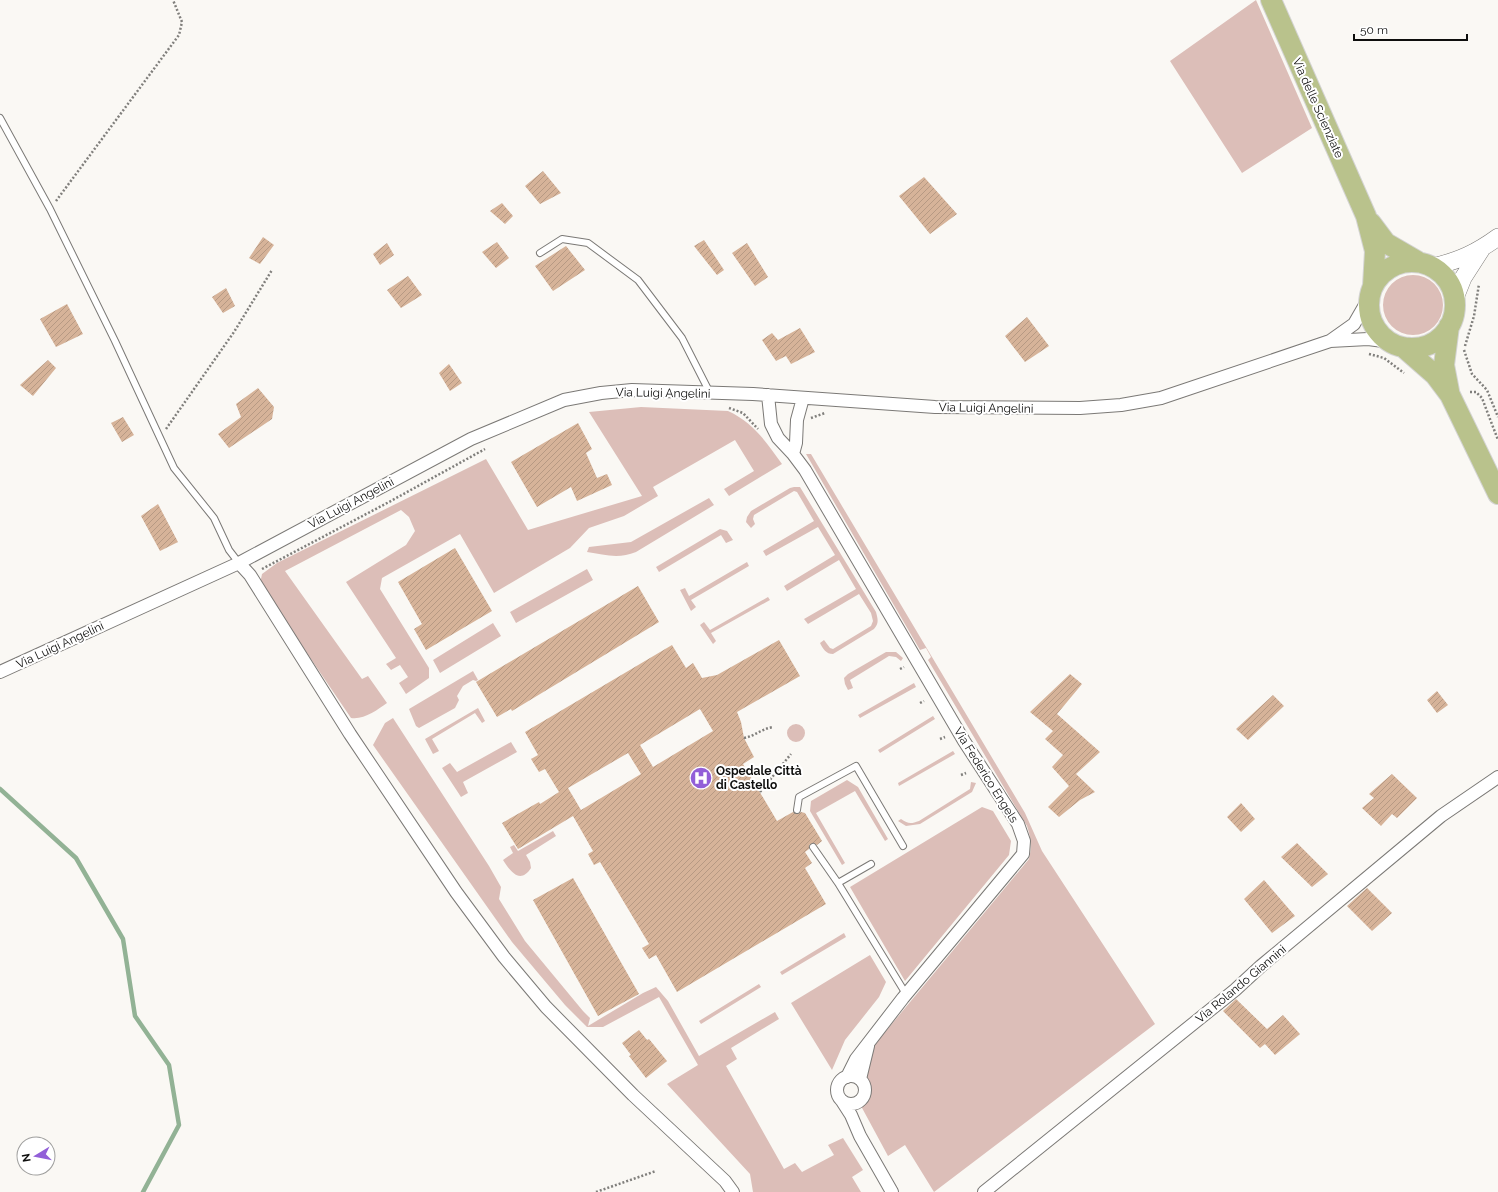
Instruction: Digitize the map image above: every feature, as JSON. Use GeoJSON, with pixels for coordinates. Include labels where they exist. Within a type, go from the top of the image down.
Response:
{"type":"FeatureCollection","features":[{"type":"Feature","properties":{"kind":"main road","name":"Via delle Scienziate"},"geometry":{"type":"LineString","coordinates":[[1271,0],[1366,216],[1375,251],[1371,292]]}},
{"type":"Feature","properties":{"kind":"main road","name":"Via delle Scienziate"},"geometry":{"type":"LineString","coordinates":[[1366,216],[1386,243],[1425,264]]}},
{"type":"Feature","properties":{"kind":"main road"},"geometry":{"type":"LineString","coordinates":[[1498,237],[1481,250],[1455,262],[1425,264],[1404,262],[1391,267],[1380,275],[1371,292],[1369,311],[1373,324],[1381,334],[1435,375],[1450,395],[1498,494]]}},
{"type":"Feature","properties":{"kind":"main road"},"geometry":{"type":"LineString","coordinates":[[1450,395],[1444,365],[1449,326],[1454,313],[1455,298],[1463,278],[1481,250]]}},
{"type":"Feature","properties":{"kind":"main road"},"geometry":{"type":"LineString","coordinates":[[1425,264],[1448,280],[1455,298]]}},
{"type":"Feature","properties":{"kind":"main road"},"geometry":{"type":"LineString","coordinates":[[1397,345],[1416,348],[1429,344],[1441,337],[1449,326]]}},
{"type":"Feature","properties":{"kind":"street","name":"Via Luigi Angelini"},"geometry":{"type":"LineString","coordinates":[[1330,341],[1354,324],[1371,292]]}},
{"type":"Feature","properties":{"kind":"street","name":"Via Luigi Angelini"},"geometry":{"type":"LineString","coordinates":[[0,672],[239,562],[471,439],[564,400],[601,393],[632,390],[768,395],[935,407],[1080,408],[1121,405],[1161,398],[1330,341],[1368,339],[1397,345]]}},
{"type":"Feature","properties":{"kind":"street","name":"Via Federico Engels"},"geometry":{"type":"LineString","coordinates":[[768,395],[771,424],[778,438],[793,454],[812,484],[964,741],[1018,824],[1024,841],[1023,854],[906,994],[856,1059],[847,1077]]}},
{"type":"Feature","properties":{"kind":"street"},"geometry":{"type":"LineString","coordinates":[[793,454],[796,443],[797,420],[802,398]]}},
{"type":"Feature","properties":{"kind":"street"},"geometry":{"type":"LineString","coordinates":[[239,562],[250,575],[350,734],[456,892],[504,957],[546,1007],[633,1095],[725,1181],[733,1192]]}},
{"type":"Feature","properties":{"kind":"street","name":"Via Rolando Giannini"},"geometry":{"type":"LineString","coordinates":[[984,1192],[1235,990],[1315,920],[1441,816],[1498,777]]}},
{"type":"Feature","properties":{"kind":"street"},"geometry":{"type":"LineString","coordinates":[[860,1079],[869,1043]]}},
{"type":"Feature","properties":{"kind":"street"},"geometry":{"type":"LineString","coordinates":[[842,1101],[849,1104],[856,1103],[862,1099],[865,1093],[864,1085],[860,1079],[852,1076],[842,1079],[838,1085],[837,1091],[839,1096],[842,1101],[851,1115],[860,1136],[892,1192]]}},
{"type":"Feature","properties":{"kind":"street"},"geometry":{"type":"LineString","coordinates":[[856,1103],[863,1123],[860,1136]]}},
{"type":"Feature","properties":{"kind":"lane"},"geometry":{"type":"LineString","coordinates":[[0,118],[50,209],[161,438],[174,468],[214,518],[229,550],[239,562]]}},
{"type":"Feature","properties":{"kind":"lane"},"geometry":{"type":"LineString","coordinates":[[540,253],[562,239],[588,243],[638,280],[682,338],[710,393]]}},
{"type":"Feature","properties":{"kind":"lane"},"geometry":{"type":"LineString","coordinates":[[797,810],[799,797],[856,766],[903,846]]}},
{"type":"Feature","properties":{"kind":"lane"},"geometry":{"type":"LineString","coordinates":[[813,847],[838,883],[906,994]]}},
{"type":"Feature","properties":{"kind":"lane"},"geometry":{"type":"LineString","coordinates":[[838,883],[871,864]]}},
{"type":"Feature","properties":{"kind":"path"},"geometry":{"type":"LineString","coordinates":[[50,209],[179,35],[182,22],[173,0]]}},
{"type":"Feature","properties":{"kind":"path"},"geometry":{"type":"LineString","coordinates":[[161,438],[234,332],[272,270]]}},
{"type":"Feature","properties":{"kind":"path"},"geometry":{"type":"LineString","coordinates":[[1479,283],[1474,316],[1464,349],[1472,374],[1487,390],[1498,417]]}},
{"type":"Feature","properties":{"kind":"path"},"geometry":{"type":"LineString","coordinates":[[1470,392],[1476,392],[1482,398],[1498,440]]}},
{"type":"Feature","properties":{"kind":"path"},"geometry":{"type":"LineString","coordinates":[[723,407],[743,413],[763,433]]}},
{"type":"Feature","properties":{"kind":"path"},"geometry":{"type":"LineString","coordinates":[[250,575],[389,502],[489,447]]}},
{"type":"Feature","properties":{"kind":"path"},"geometry":{"type":"LineString","coordinates":[[900,669],[904,667]]}},
{"type":"Feature","properties":{"kind":"path"},"geometry":{"type":"LineString","coordinates":[[920,703],[924,701]]}},
{"type":"Feature","properties":{"kind":"path"},"geometry":{"type":"LineString","coordinates":[[744,738],[750,737],[764,728],[773,727]]}},
{"type":"Feature","properties":{"kind":"path"},"geometry":{"type":"LineString","coordinates":[[940,739],[945,737]]}},
{"type":"Feature","properties":{"kind":"path"},"geometry":{"type":"LineString","coordinates":[[760,792],[791,754]]}},
{"type":"Feature","properties":{"kind":"path"},"geometry":{"type":"LineString","coordinates":[[961,775],[966,773]]}},
{"type":"Feature","properties":{"kind":"path"},"geometry":{"type":"LineString","coordinates":[[596,1192],[656,1171]]}},
{"type":"Feature","properties":{"kind":"shaded area"},"geometry":{"type":"Polygon","coordinates":[[[1256,0],[1312,128],[1242,173],[1170,61],[1256,0]]]}},
{"type":"Feature","properties":{"kind":"shaded area"},"geometry":{"type":"Polygon","coordinates":[[[1413,275],[1429,280],[1434,284],[1438,289],[1443,305],[1438,321],[1434,326],[1429,330],[1413,335],[1397,330],[1392,326],[1388,321],[1383,305],[1388,289],[1392,284],[1397,280],[1413,275]]]}},
{"type":"Feature","properties":{"kind":"shaded area"},"geometry":{"type":"Polygon","coordinates":[[[641,407],[728,411],[752,427],[765,441],[782,464],[729,496],[724,489],[754,471],[735,440],[653,487],[658,496],[624,516],[589,528],[570,548],[494,593],[460,534],[382,578],[380,589],[429,668],[429,678],[406,694],[399,683],[408,677],[400,665],[391,670],[386,664],[396,658],[346,582],[406,545],[415,531],[409,517],[401,510],[285,571],[362,679],[368,676],[387,703],[365,716],[351,718],[260,584],[262,574],[277,563],[486,459],[528,530],[642,496],[589,412],[641,407]]]}},
{"type":"Feature","properties":{"kind":"shaded area"},"geometry":{"type":"Polygon","coordinates":[[[806,454],[811,454],[1025,813],[1042,851],[1155,1024],[934,1192],[905,1145],[888,1156],[861,1106],[858,1082],[866,1055],[1029,859],[1031,850],[1030,838],[1027,826],[928,660],[931,657],[926,648],[920,650],[806,454]]]}},
{"type":"Feature","properties":{"kind":"shaded area"},"geometry":{"type":"Polygon","coordinates":[[[794,487],[800,487],[876,612],[878,619],[874,629],[833,654],[825,651],[820,643],[824,640],[830,648],[833,649],[871,626],[873,621],[871,613],[859,594],[808,624],[804,619],[856,589],[839,560],[787,591],[784,586],[835,555],[818,527],[766,556],[763,551],[814,521],[797,492],[794,491],[754,515],[753,519],[755,524],[751,528],[746,522],[751,511],[794,487]]]}},
{"type":"Feature","properties":{"kind":"shaded area"},"geometry":{"type":"Polygon","coordinates":[[[709,498],[714,505],[636,552],[618,556],[587,552],[589,547],[631,542],[709,498]]]}},
{"type":"Feature","properties":{"kind":"shaded area"},"geometry":{"type":"Polygon","coordinates":[[[720,529],[727,531],[733,540],[726,543],[721,535],[659,572],[656,567],[720,529]]]}},
{"type":"Feature","properties":{"kind":"shaded area"},"geometry":{"type":"Polygon","coordinates":[[[747,562],[749,566],[691,600],[696,607],[691,611],[680,590],[685,588],[689,596],[747,562]]]}},
{"type":"Feature","properties":{"kind":"shaded area"},"geometry":{"type":"Polygon","coordinates":[[[587,569],[593,580],[516,623],[510,612],[587,569]]]}},
{"type":"Feature","properties":{"kind":"shaded area"},"geometry":{"type":"Polygon","coordinates":[[[768,597],[770,600],[711,633],[716,641],[713,644],[700,625],[704,622],[710,630],[768,597]]]}},
{"type":"Feature","properties":{"kind":"shaded area"},"geometry":{"type":"Polygon","coordinates":[[[493,623],[501,636],[440,673],[433,660],[493,623]]]}},
{"type":"Feature","properties":{"kind":"shaded area"},"geometry":{"type":"Polygon","coordinates":[[[886,652],[896,652],[903,658],[901,661],[896,657],[889,656],[850,680],[853,688],[848,690],[844,678],[848,674],[886,652]]]}},
{"type":"Feature","properties":{"kind":"shaded area"},"geometry":{"type":"Polygon","coordinates":[[[473,671],[478,680],[473,680],[463,686],[457,696],[459,700],[455,708],[419,728],[416,726],[409,709],[473,671]]]}},
{"type":"Feature","properties":{"kind":"shaded area"},"geometry":{"type":"Polygon","coordinates":[[[914,683],[916,687],[860,718],[858,715],[914,683]]]}},
{"type":"Feature","properties":{"kind":"shaded area"},"geometry":{"type":"Polygon","coordinates":[[[478,708],[485,721],[482,723],[475,713],[432,739],[439,751],[433,754],[425,739],[478,708]]]}},
{"type":"Feature","properties":{"kind":"shaded area"},"geometry":{"type":"Polygon","coordinates":[[[933,716],[935,719],[880,753],[878,750],[933,716]]]}},
{"type":"Feature","properties":{"kind":"shaded area"},"geometry":{"type":"Polygon","coordinates":[[[393,718],[489,866],[501,887],[499,899],[525,941],[590,1018],[588,1026],[643,993],[656,987],[668,1001],[699,1056],[775,1012],[779,1019],[731,1048],[737,1059],[726,1066],[784,1169],[795,1163],[802,1172],[834,1155],[828,1145],[843,1138],[863,1170],[852,1177],[861,1192],[753,1192],[750,1174],[667,1084],[698,1065],[659,997],[603,1027],[587,1027],[565,1005],[512,942],[373,745],[385,723],[393,718]]]}},
{"type":"Feature","properties":{"kind":"shaded area"},"geometry":{"type":"Polygon","coordinates":[[[792,724],[800,724],[805,729],[803,740],[800,742],[792,742],[787,737],[787,729],[792,724]]]}},
{"type":"Feature","properties":{"kind":"shaded area"},"geometry":{"type":"Polygon","coordinates":[[[511,742],[517,752],[463,782],[468,793],[461,797],[442,768],[450,763],[457,772],[511,742]]]}},
{"type":"Feature","properties":{"kind":"shaded area"},"geometry":{"type":"Polygon","coordinates":[[[953,751],[955,754],[899,786],[898,783],[953,751]]]}},
{"type":"Feature","properties":{"kind":"shaded area"},"geometry":{"type":"Polygon","coordinates":[[[847,780],[858,787],[888,839],[885,841],[855,791],[816,813],[845,863],[842,865],[810,811],[811,801],[847,780]]]}},
{"type":"Feature","properties":{"kind":"shaded area"},"geometry":{"type":"Polygon","coordinates":[[[971,782],[976,783],[972,792],[920,824],[906,826],[898,821],[901,819],[908,823],[912,823],[919,821],[970,789],[971,782]]]}},
{"type":"Feature","properties":{"kind":"shaded area"},"geometry":{"type":"Polygon","coordinates":[[[982,807],[993,811],[1011,841],[1009,855],[905,981],[850,887],[982,807]]]}},
{"type":"Feature","properties":{"kind":"shaded area"},"geometry":{"type":"Polygon","coordinates":[[[553,831],[556,836],[526,855],[530,862],[531,868],[527,873],[519,876],[512,872],[503,860],[513,853],[510,847],[514,845],[518,851],[553,831]]]}},
{"type":"Feature","properties":{"kind":"shaded area"},"geometry":{"type":"Polygon","coordinates":[[[844,933],[846,937],[782,975],[780,972],[844,933]]]}},
{"type":"Feature","properties":{"kind":"shaded area"},"geometry":{"type":"Polygon","coordinates":[[[870,955],[886,982],[879,997],[845,1040],[832,1070],[791,1003],[870,955]]]}},
{"type":"Feature","properties":{"kind":"shaded area"},"geometry":{"type":"Polygon","coordinates":[[[759,984],[761,987],[701,1024],[699,1021],[759,984]]]}},
{"type":"Feature","properties":{"kind":"building"},"geometry":{"type":"Polygon","coordinates":[[[543,171],[561,193],[540,204],[525,186],[543,171]]]}},
{"type":"Feature","properties":{"kind":"building"},"geometry":{"type":"Polygon","coordinates":[[[924,177],[957,214],[930,234],[899,196],[924,177]]]}},
{"type":"Feature","properties":{"kind":"building"},"geometry":{"type":"Polygon","coordinates":[[[502,203],[513,216],[505,224],[490,211],[502,203]]]}},
{"type":"Feature","properties":{"kind":"building"},"geometry":{"type":"Polygon","coordinates":[[[263,237],[274,245],[260,264],[249,258],[263,237]]]}},
{"type":"Feature","properties":{"kind":"building"},"geometry":{"type":"Polygon","coordinates":[[[704,240],[724,270],[717,275],[694,246],[704,240]]]}},
{"type":"Feature","properties":{"kind":"building"},"geometry":{"type":"Polygon","coordinates":[[[497,242],[509,258],[496,268],[482,252],[497,242]]]}},
{"type":"Feature","properties":{"kind":"building"},"geometry":{"type":"Polygon","coordinates":[[[387,243],[394,255],[380,265],[373,254],[387,243]]]}},
{"type":"Feature","properties":{"kind":"building"},"geometry":{"type":"Polygon","coordinates":[[[747,243],[768,277],[755,286],[732,253],[747,243]]]}},
{"type":"Feature","properties":{"kind":"building"},"geometry":{"type":"Polygon","coordinates":[[[566,246],[585,270],[553,291],[535,266],[566,246]]]}},
{"type":"Feature","properties":{"kind":"building"},"geometry":{"type":"Polygon","coordinates":[[[408,276],[422,295],[401,308],[387,290],[408,276]]]}},
{"type":"Feature","properties":{"kind":"building"},"geometry":{"type":"Polygon","coordinates":[[[226,288],[235,306],[223,313],[212,297],[226,288]]]}},
{"type":"Feature","properties":{"kind":"building"},"geometry":{"type":"Polygon","coordinates":[[[67,304],[83,334],[56,347],[40,319],[67,304]]]}},
{"type":"Feature","properties":{"kind":"building"},"geometry":{"type":"Polygon","coordinates":[[[1027,317],[1049,346],[1025,362],[1005,336],[1027,317]]]}},
{"type":"Feature","properties":{"kind":"building"},"geometry":{"type":"Polygon","coordinates":[[[800,328],[815,352],[791,364],[786,356],[776,361],[762,340],[772,333],[778,340],[800,328]]]}},
{"type":"Feature","properties":{"kind":"building"},"geometry":{"type":"Polygon","coordinates":[[[48,360],[56,368],[33,396],[20,385],[48,360]]]}},
{"type":"Feature","properties":{"kind":"building"},"geometry":{"type":"Polygon","coordinates":[[[449,364],[462,383],[450,391],[439,373],[449,364]]]}},
{"type":"Feature","properties":{"kind":"building"},"geometry":{"type":"Polygon","coordinates":[[[258,388],[274,407],[272,419],[229,448],[218,434],[241,417],[236,404],[258,388]]]}},
{"type":"Feature","properties":{"kind":"building"},"geometry":{"type":"Polygon","coordinates":[[[123,417],[134,435],[122,442],[111,423],[123,417]]]}},
{"type":"Feature","properties":{"kind":"building"},"geometry":{"type":"Polygon","coordinates":[[[578,423],[592,449],[586,453],[597,478],[607,474],[612,485],[577,501],[571,487],[537,507],[511,462],[578,423]]]}},
{"type":"Feature","properties":{"kind":"building"},"geometry":{"type":"Polygon","coordinates":[[[158,504],[178,542],[160,551],[141,516],[158,504]]]}},
{"type":"Feature","properties":{"kind":"building"},"geometry":{"type":"Polygon","coordinates":[[[455,548],[492,611],[426,650],[414,629],[422,624],[398,582],[455,548]]]}},
{"type":"Feature","properties":{"kind":"building"},"geometry":{"type":"Polygon","coordinates":[[[638,586],[659,622],[512,711],[511,709],[497,717],[476,682],[638,586]]]}},
{"type":"Feature","properties":{"kind":"building"},"geometry":{"type":"Polygon","coordinates":[[[779,640],[800,676],[737,712],[741,722],[744,738],[754,757],[743,764],[777,821],[793,812],[797,814],[801,812],[805,813],[822,841],[817,845],[813,843],[809,845],[809,849],[805,852],[812,863],[805,868],[826,904],[677,992],[656,955],[649,959],[642,948],[649,944],[600,862],[594,865],[588,854],[593,851],[573,816],[518,849],[502,823],[539,802],[540,804],[559,792],[545,769],[539,772],[531,759],[538,755],[525,732],[672,645],[686,668],[693,663],[702,678],[717,675],[779,640]],[[700,709],[640,745],[653,767],[713,731],[700,709]],[[628,753],[568,788],[581,810],[641,774],[628,753]]]}},
{"type":"Feature","properties":{"kind":"building"},"geometry":{"type":"Polygon","coordinates":[[[1070,674],[1082,684],[1057,714],[1100,752],[1076,774],[1095,792],[1080,800],[1059,817],[1048,807],[1069,786],[1052,767],[1063,755],[1045,739],[1053,731],[1030,712],[1070,674]]]}},
{"type":"Feature","properties":{"kind":"building"},"geometry":{"type":"Polygon","coordinates":[[[1437,691],[1448,705],[1437,713],[1427,700],[1437,691]]]}},
{"type":"Feature","properties":{"kind":"building"},"geometry":{"type":"Polygon","coordinates":[[[1273,695],[1284,706],[1248,740],[1236,729],[1273,695]]]}},
{"type":"Feature","properties":{"kind":"building"},"geometry":{"type":"Polygon","coordinates":[[[1392,774],[1417,798],[1397,818],[1392,814],[1381,826],[1362,808],[1374,798],[1369,794],[1392,774]]]}},
{"type":"Feature","properties":{"kind":"building"},"geometry":{"type":"Polygon","coordinates":[[[1241,803],[1255,819],[1241,832],[1227,817],[1241,803]]]}},
{"type":"Feature","properties":{"kind":"building"},"geometry":{"type":"Polygon","coordinates":[[[1297,843],[1328,874],[1312,887],[1281,857],[1297,843]]]}},
{"type":"Feature","properties":{"kind":"building"},"geometry":{"type":"Polygon","coordinates":[[[573,878],[639,994],[598,1016],[533,900],[573,878]]]}},
{"type":"Feature","properties":{"kind":"building"},"geometry":{"type":"Polygon","coordinates":[[[1264,880],[1295,916],[1272,933],[1244,899],[1264,880]]]}},
{"type":"Feature","properties":{"kind":"building"},"geometry":{"type":"Polygon","coordinates":[[[1367,888],[1392,913],[1372,931],[1347,906],[1367,888]]]}},
{"type":"Feature","properties":{"kind":"building"},"geometry":{"type":"Polygon","coordinates":[[[1236,999],[1267,1029],[1283,1015],[1300,1034],[1275,1055],[1265,1044],[1260,1048],[1223,1011],[1236,999]]]}},
{"type":"Feature","properties":{"kind":"building"},"geometry":{"type":"Polygon","coordinates":[[[639,1030],[647,1040],[649,1039],[667,1061],[646,1078],[629,1056],[631,1055],[622,1043],[639,1030]]]}},
{"type":"Feature","properties":{"kind":"waterway"},"geometry":{"type":"LineString","coordinates":[[0,789],[76,858],[123,939],[135,1016],[169,1065],[179,1125],[143,1192]]}},
{"type":"Feature","properties":{"kind":"place","name":"Ospedale Città di Castello"},"geometry":{"type":"Point","coordinates":[701,778]}}]}
